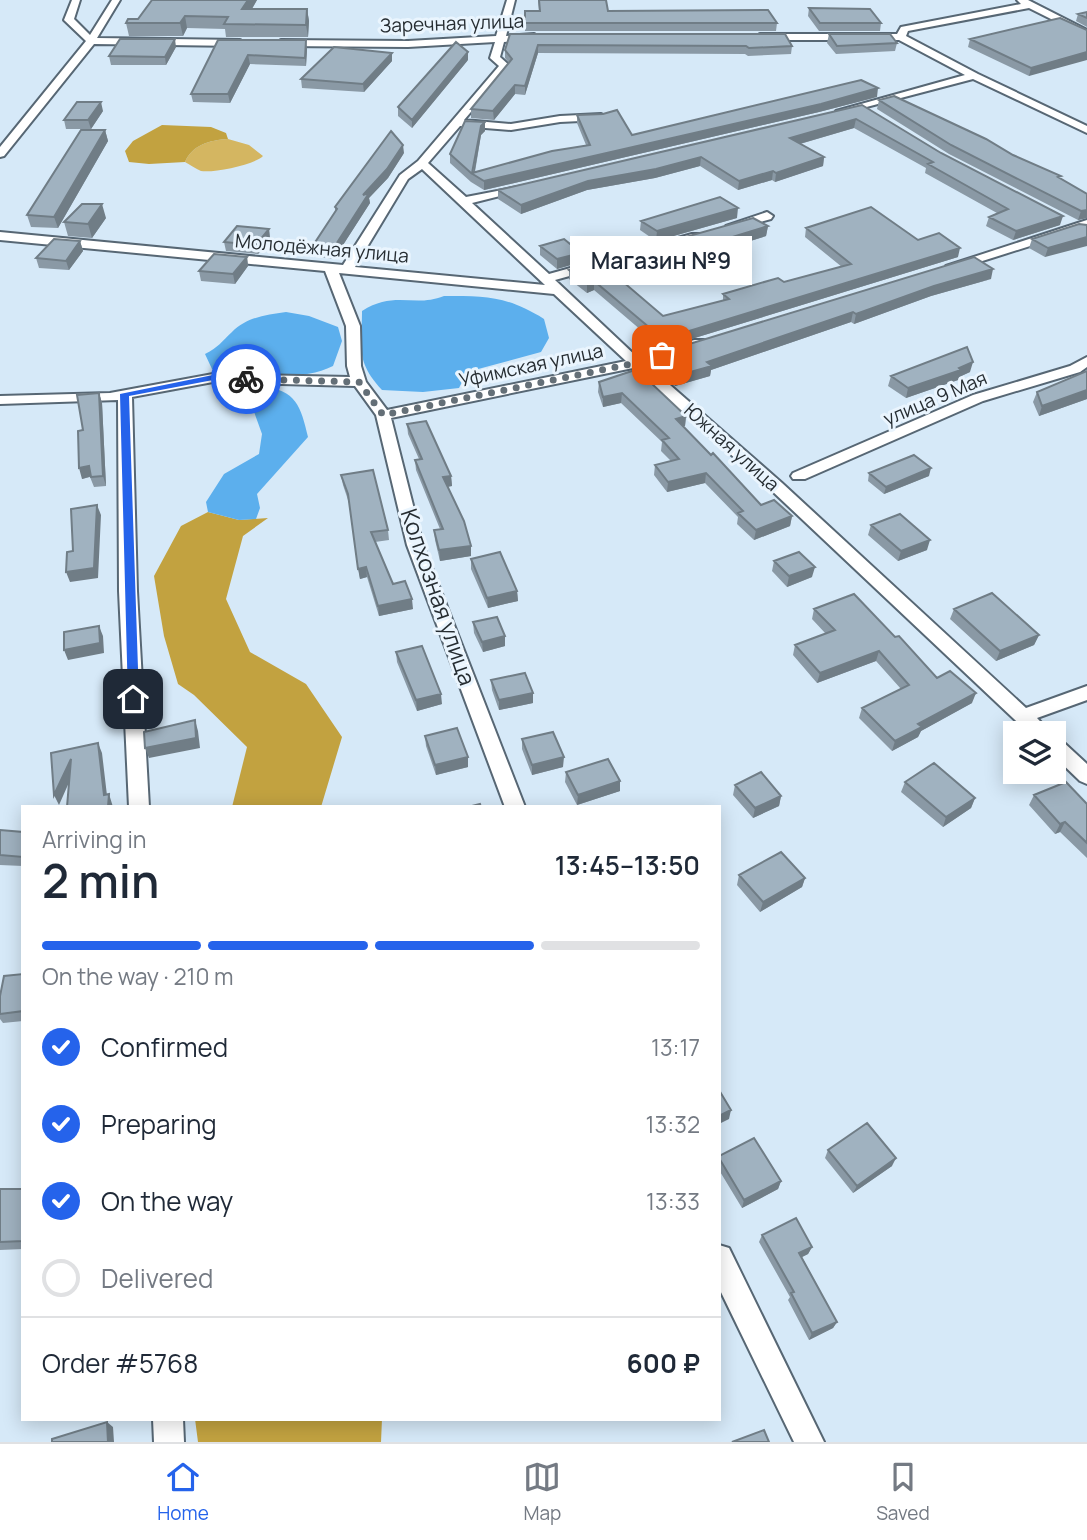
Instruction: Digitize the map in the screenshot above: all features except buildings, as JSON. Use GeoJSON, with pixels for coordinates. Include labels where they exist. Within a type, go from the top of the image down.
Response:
{"type":"FeatureCollection","features":[{"type":"Feature","properties":{"kind":"street"},"geometry":{"type":"LineString","coordinates":[[76,0],[69,20],[91,41],[257,43]]}},
{"type":"Feature","properties":{"kind":"street"},"geometry":{"type":"LineString","coordinates":[[0,154],[91,41],[116,0]]}},
{"type":"Feature","properties":{"kind":"street"},"geometry":{"type":"LineString","coordinates":[[339,269],[404,177],[422,163],[505,65],[495,58],[511,0]]}},
{"type":"Feature","properties":{"kind":"street"},"geometry":{"type":"LineString","coordinates":[[901,37],[904,29],[1024,2],[1087,34]]}},
{"type":"Feature","properties":{"kind":"street","name":"Заречная улица"},"geometry":{"type":"LineString","coordinates":[[270,43],[408,44],[500,37],[541,37]]}},
{"type":"Feature","properties":{"kind":"street"},"geometry":{"type":"LineString","coordinates":[[747,37],[901,37],[974,76],[1087,130]]}},
{"type":"Feature","properties":{"kind":"street"},"geometry":{"type":"LineString","coordinates":[[822,118],[974,76]]}},
{"type":"Feature","properties":{"kind":"street"},"geometry":{"type":"LineString","coordinates":[[862,107],[873,114]]}},
{"type":"Feature","properties":{"kind":"street"},"geometry":{"type":"LineString","coordinates":[[456,122],[511,127],[574,117],[603,117]]}},
{"type":"Feature","properties":{"kind":"street","name":"Южная улица"},"geometry":{"type":"LineString","coordinates":[[422,163],[551,285],[776,486],[1028,721]]}},
{"type":"Feature","properties":{"kind":"street"},"geometry":{"type":"LineString","coordinates":[[461,202],[541,183]]}},
{"type":"Feature","properties":{"kind":"street"},"geometry":{"type":"LineString","coordinates":[[551,285],[767,216]]}},
{"type":"Feature","properties":{"kind":"street"},"geometry":{"type":"LineString","coordinates":[[944,268],[1079,226]]}},
{"type":"Feature","properties":{"kind":"street","name":"Молодёжная улица"},"geometry":{"type":"LineString","coordinates":[[0,236],[339,269],[551,285]]}},
{"type":"Feature","properties":{"kind":"street","name":"Колхозная улица"},"geometry":{"type":"LineString","coordinates":[[339,269],[353,326],[354,366],[359,382],[383,415],[415,545],[514,805]]}},
{"type":"Feature","properties":{"kind":"street","name":"Уфимская улица"},"geometry":{"type":"LineString","coordinates":[[383,415],[636,363],[716,338]]}},
{"type":"Feature","properties":{"kind":"street","name":"улица 9 Мая"},"geometry":{"type":"LineString","coordinates":[[799,476],[978,398],[1075,369],[1087,361]]}},
{"type":"Feature","properties":{"kind":"street"},"geometry":{"type":"LineString","coordinates":[[0,400],[125,394],[213,378],[359,382]]}},
{"type":"Feature","properties":{"kind":"street"},"geometry":{"type":"LineString","coordinates":[[125,394],[128,591],[138,805]]}},
{"type":"Feature","properties":{"kind":"street"},"geometry":{"type":"LineString","coordinates":[[1023,716],[1087,693]]}},
{"type":"Feature","properties":{"kind":"street"},"geometry":{"type":"LineString","coordinates":[[1066,756],[1087,775]]}},
{"type":"Feature","properties":{"kind":"street"},"geometry":{"type":"LineString","coordinates":[[721,1262],[809,1442]]}},
{"type":"Feature","properties":{"kind":"street"},"geometry":{"type":"LineString","coordinates":[[168,1421],[169,1442]]}},
{"type":"Feature","properties":{"kind":"shaded area"},"geometry":{"type":"Polygon","coordinates":[[[162,125],[211,127],[226,133],[228,139],[202,144],[192,151],[185,162],[129,162],[125,151],[133,141],[162,125]]]}},
{"type":"Feature","properties":{"kind":"shaded area"},"geometry":{"type":"Polygon","coordinates":[[[228,139],[249,145],[263,156],[234,168],[215,171],[201,171],[185,162],[192,151],[202,144],[228,139]]]}},
{"type":"Feature","properties":{"kind":"shaded area"},"geometry":{"type":"Polygon","coordinates":[[[208,512],[239,520],[268,518],[243,536],[226,599],[250,652],[306,684],[342,737],[322,805],[232,805],[247,747],[194,695],[178,684],[164,636],[154,576],[181,526],[208,512]]]}},
{"type":"Feature","properties":{"kind":"shaded area"},"geometry":{"type":"Polygon","coordinates":[[[195,1421],[382,1421],[381,1442],[198,1442],[195,1421]]]}},
{"type":"Feature","properties":{"kind":"water"},"geometry":{"type":"Polygon","coordinates":[[[444,296],[484,297],[519,306],[544,319],[549,338],[541,352],[467,372],[459,388],[423,392],[382,390],[367,371],[364,362],[361,345],[362,311],[385,301],[423,300],[444,296]]]}},
{"type":"Feature","properties":{"kind":"water"},"geometry":{"type":"Polygon","coordinates":[[[286,312],[309,316],[338,327],[342,341],[333,366],[290,376],[212,369],[205,354],[217,347],[238,327],[257,318],[286,312]]]}},
{"type":"Feature","properties":{"kind":"water"},"geometry":{"type":"Polygon","coordinates":[[[262,387],[283,391],[290,396],[303,417],[308,437],[257,494],[260,508],[256,519],[239,520],[208,512],[206,502],[224,474],[259,454],[262,434],[248,388],[262,387]]]}},
{"type":"Feature","properties":{"kind":"way so far"},"geometry":{"type":"LineString","coordinates":[[246,379],[359,382],[383,415],[636,363],[662,355]]}},
{"type":"Feature","properties":{"kind":"place","name":"Магазин №9"},"geometry":{"type":"Point","coordinates":[662,355]}},
{"type":"Feature","properties":{"kind":"route"},"geometry":{"type":"LineString","coordinates":[[133,699],[128,591],[125,394],[213,378],[246,379]]}}]}
